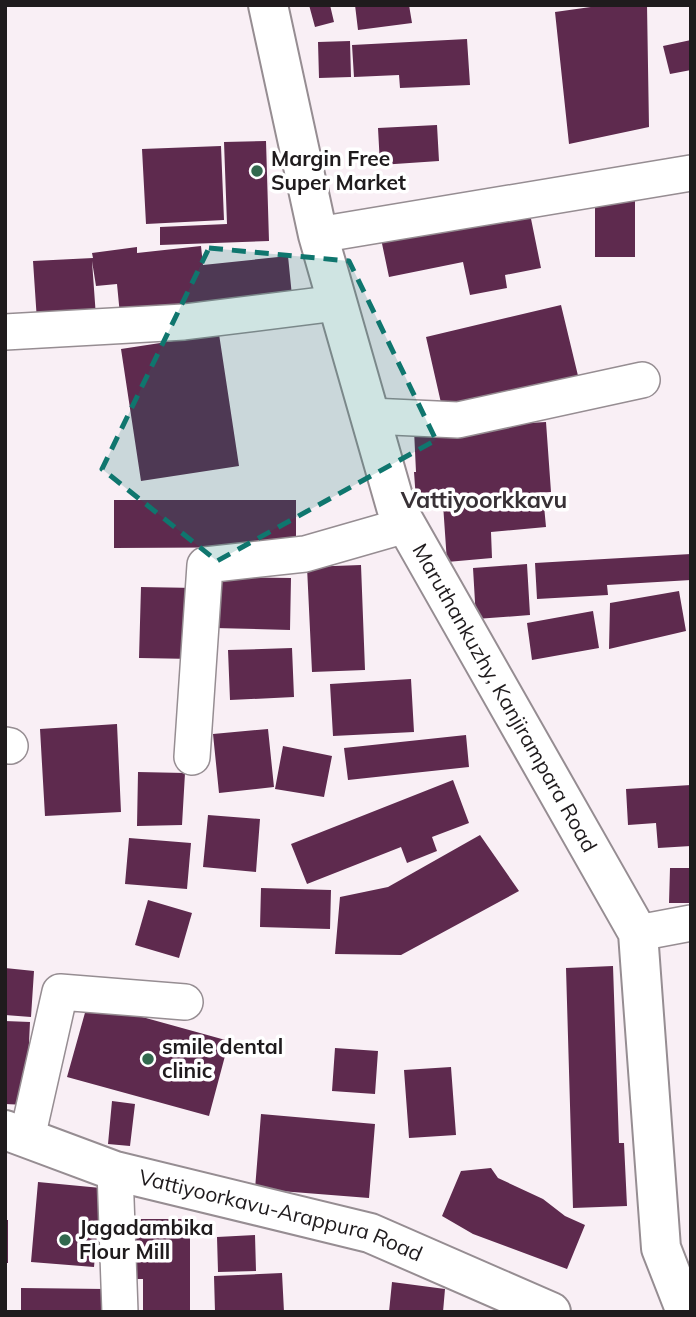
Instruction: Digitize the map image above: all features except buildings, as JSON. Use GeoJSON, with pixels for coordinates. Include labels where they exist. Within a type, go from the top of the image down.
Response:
{"type":"FeatureCollection","features":[{"type":"Feature","properties":{"kind":"main road","name":"Maruthankuzhy, Kanjirampara Road"},"geometry":{"type":"LineString","coordinates":[[268,5],[318,235],[396,507],[638,933],[661,1248],[686,1312]]}},
{"type":"Feature","properties":{"kind":"main road","name":"Vattiyoorkavu-Arappura Road"},"geometry":{"type":"LineString","coordinates":[[16,1134],[115,1171],[370,1233],[551,1312]]}},
{"type":"Feature","properties":{"kind":"street"},"geometry":{"type":"LineString","coordinates":[[318,235],[691,173]]}},
{"type":"Feature","properties":{"kind":"street"},"geometry":{"type":"LineString","coordinates":[[5,331],[184,322],[337,303]]}},
{"type":"Feature","properties":{"kind":"street"},"geometry":{"type":"LineString","coordinates":[[370,416],[458,420],[642,380]]}},
{"type":"Feature","properties":{"kind":"street"},"geometry":{"type":"LineString","coordinates":[[192,757],[205,565],[305,554],[407,525]]}},
{"type":"Feature","properties":{"kind":"street"},"geometry":{"type":"LineString","coordinates":[[638,933],[691,923]]}},
{"type":"Feature","properties":{"kind":"street"},"geometry":{"type":"LineString","coordinates":[[16,1134],[60,992],[185,1002]]}},
{"type":"Feature","properties":{"kind":"street"},"geometry":{"type":"LineString","coordinates":[[115,1171],[120,1312]]}},
{"type":"Feature","properties":{"kind":"highlighted area"},"geometry":{"type":"Polygon","coordinates":[[[209,248],[349,261],[436,440],[217,561],[102,469],[209,248]]]}},
{"type":"Feature","properties":{"kind":"place","name":"Margin Free Super Market"},"geometry":{"type":"Point","coordinates":[257,171]}},
{"type":"Feature","properties":{"kind":"place","name":"smile dental clinic"},"geometry":{"type":"Point","coordinates":[148,1059]}},
{"type":"Feature","properties":{"kind":"place","name":"Jagadambika Flour Mill"},"geometry":{"type":"Point","coordinates":[65,1240]}},
{"type":"Feature","properties":{"kind":"district","name":"Vattiyoorkkavu"},"geometry":{"type":"Point","coordinates":[484,500]}}]}
